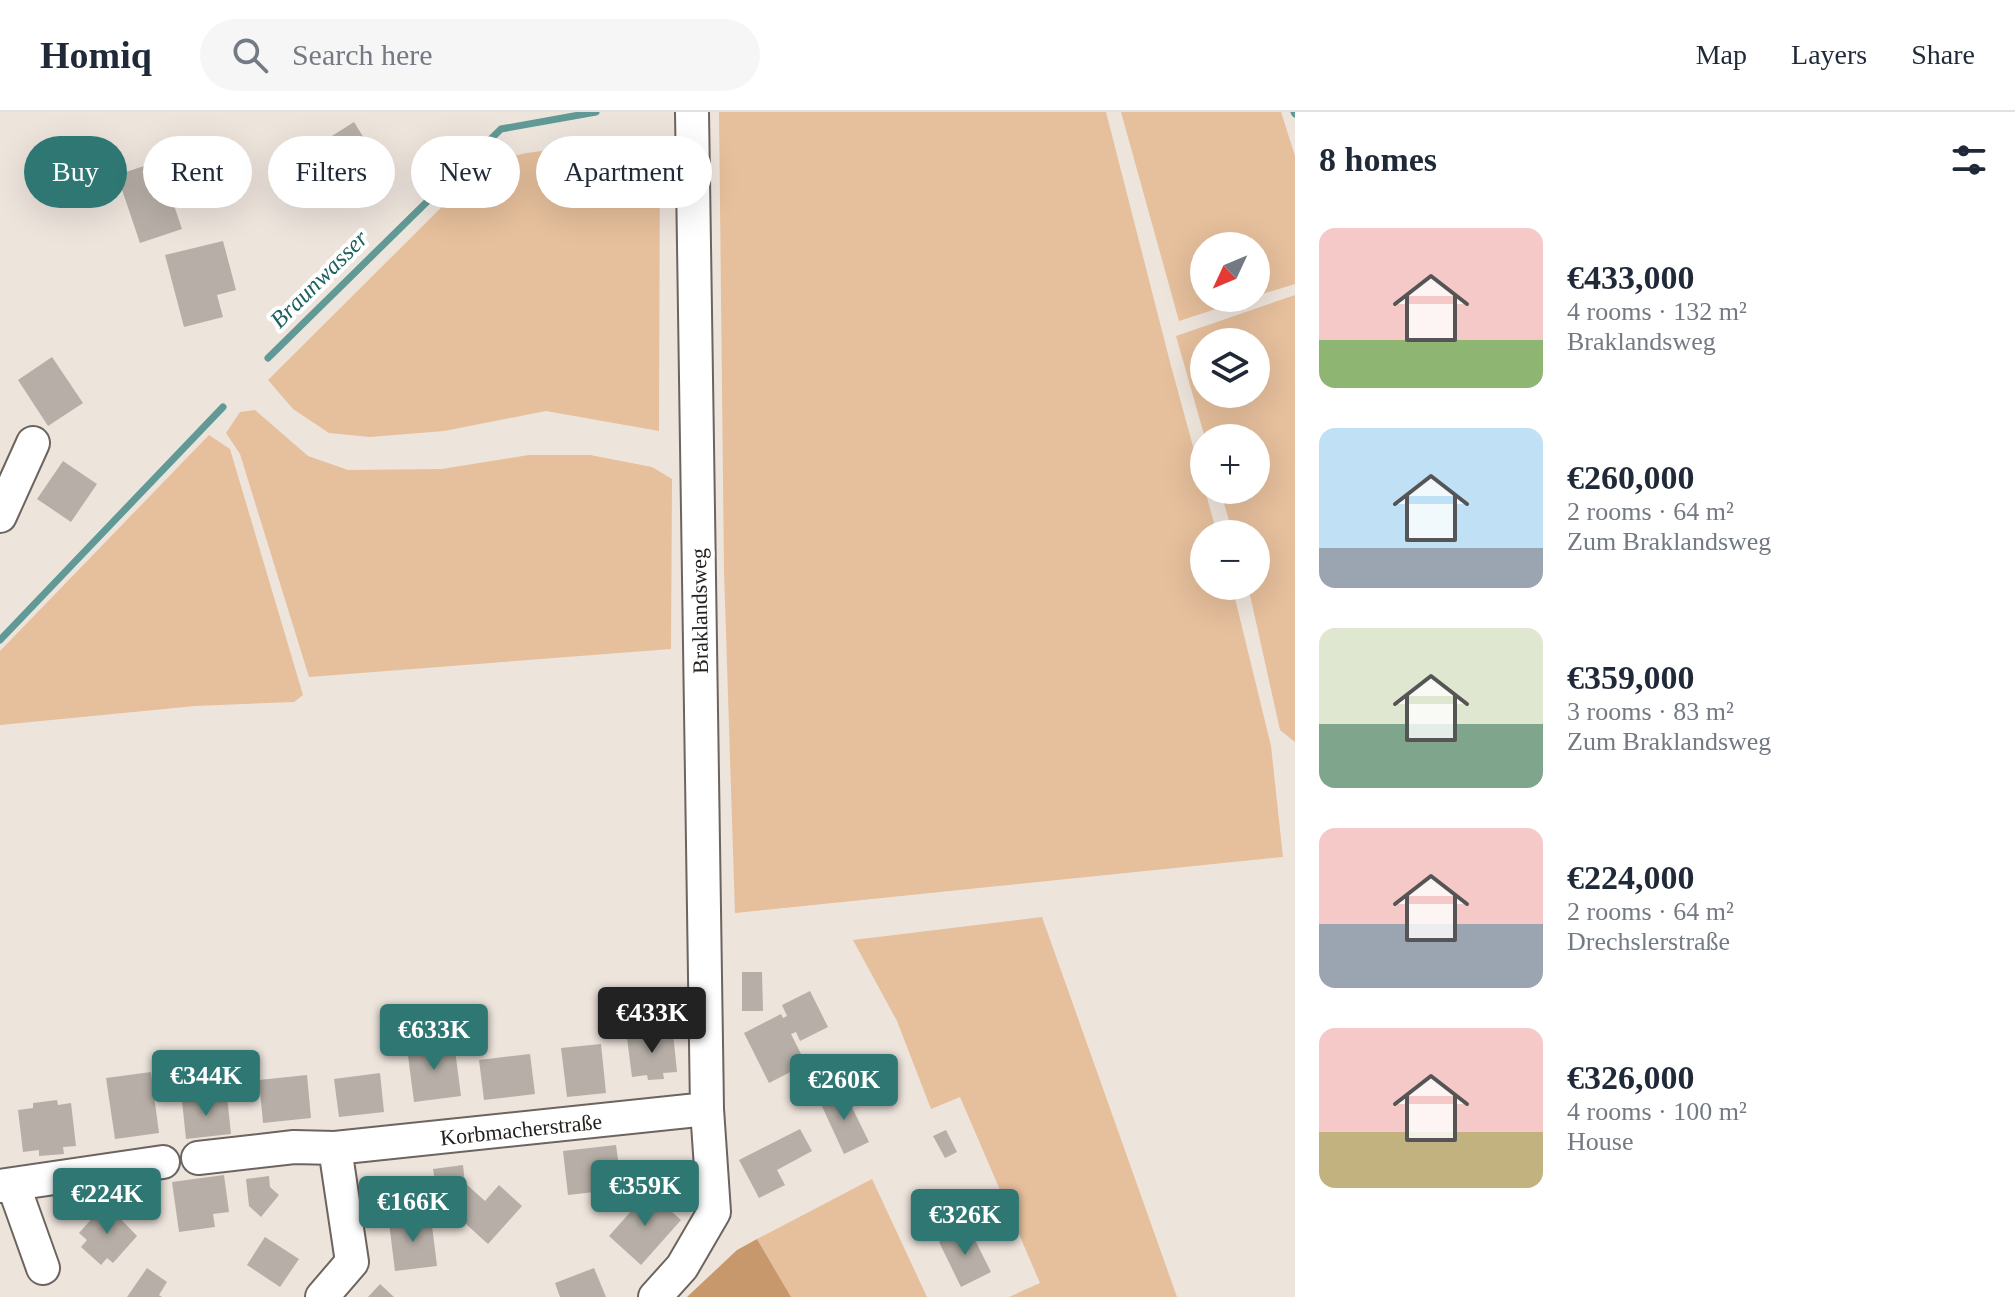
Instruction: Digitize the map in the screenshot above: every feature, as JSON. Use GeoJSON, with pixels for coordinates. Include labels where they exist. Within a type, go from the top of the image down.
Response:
{"type":"FeatureCollection","features":[{"type":"Feature","properties":{"kind":"street","name":"Braklandsweg"},"geometry":{"type":"LineString","coordinates":[[655,1297],[682,1267],[714,1212],[707,1109],[691,116]]}},
{"type":"Feature","properties":{"kind":"street"},"geometry":{"type":"LineString","coordinates":[[0,516],[33,443]]}},
{"type":"Feature","properties":{"kind":"street","name":"Korbmacherstraße"},"geometry":{"type":"LineString","coordinates":[[198,1158],[294,1147],[335,1148],[707,1109]]}},
{"type":"Feature","properties":{"kind":"street"},"geometry":{"type":"LineString","coordinates":[[322,1297],[352,1262],[335,1148]]}},
{"type":"Feature","properties":{"kind":"street"},"geometry":{"type":"LineString","coordinates":[[43,1268],[7,1185],[163,1162]]}},
{"type":"Feature","properties":{"kind":"shaded area"},"geometry":{"type":"Polygon","coordinates":[[[719,112],[1106,112],[1190,435],[1190,504],[1209,504],[1213,520],[1190,520],[1190,600],[1235,600],[1271,746],[1283,857],[735,913],[724,571],[719,112]]]}},
{"type":"Feature","properties":{"kind":"shaded area"},"geometry":{"type":"Polygon","coordinates":[[[1121,112],[1281,112],[1295,156],[1295,284],[1270,292],[1270,232],[1190,232],[1190,312],[1207,312],[1179,321],[1121,112]]]}},
{"type":"Feature","properties":{"kind":"shaded area"},"geometry":{"type":"Polygon","coordinates":[[[536,152],[536,208],[660,208],[659,431],[546,411],[444,431],[370,437],[329,433],[293,409],[268,380],[441,208],[520,208],[520,154],[536,152]]]}},
{"type":"Feature","properties":{"kind":"shaded area"},"geometry":{"type":"Polygon","coordinates":[[[1295,295],[1295,742],[1280,730],[1251,600],[1270,600],[1270,520],[1229,520],[1224,504],[1270,504],[1270,424],[1201,424],[1196,408],[1270,408],[1270,328],[1199,328],[1246,312],[1270,312],[1270,304],[1295,295]]]}},
{"type":"Feature","properties":{"kind":"shaded area"},"geometry":{"type":"Polygon","coordinates":[[[1190,331],[1190,385],[1176,336],[1190,331]]]}},
{"type":"Feature","properties":{"kind":"shaded area"},"geometry":{"type":"Polygon","coordinates":[[[255,410],[308,456],[348,470],[442,469],[529,455],[590,455],[652,467],[672,479],[671,649],[309,677],[240,454],[226,433],[240,412],[255,410]]]}},
{"type":"Feature","properties":{"kind":"shaded area"},"geometry":{"type":"Polygon","coordinates":[[[209,435],[230,449],[303,695],[294,702],[195,706],[0,725],[0,651],[209,435]]]}},
{"type":"Feature","properties":{"kind":"shaded area"},"geometry":{"type":"Polygon","coordinates":[[[1042,917],[1177,1297],[1009,1297],[1040,1283],[960,1097],[931,1109],[897,1021],[853,940],[1042,917]]]}},
{"type":"Feature","properties":{"kind":"shaded area"},"geometry":{"type":"Polygon","coordinates":[[[872,1179],[927,1297],[791,1297],[757,1239],[872,1179]]]}},
{"type":"Feature","properties":{"kind":"shaded area"},"geometry":{"type":"Polygon","coordinates":[[[757,1239],[791,1297],[687,1297],[737,1250],[757,1239]]]}},
{"type":"Feature","properties":{"kind":"building"},"geometry":{"type":"Polygon","coordinates":[[[354,122],[363,136],[332,136],[354,122]]]}},
{"type":"Feature","properties":{"kind":"building"},"geometry":{"type":"Polygon","coordinates":[[[143,166],[143,208],[175,208],[182,229],[140,243],[127,205],[127,172],[143,166]]]}},
{"type":"Feature","properties":{"kind":"building"},"geometry":{"type":"Polygon","coordinates":[[[223,241],[236,290],[217,295],[223,317],[184,327],[165,255],[223,241]]]}},
{"type":"Feature","properties":{"kind":"building"},"geometry":{"type":"Polygon","coordinates":[[[52,357],[83,403],[48,426],[18,380],[52,357]]]}},
{"type":"Feature","properties":{"kind":"building"},"geometry":{"type":"Polygon","coordinates":[[[63,461],[97,484],[71,522],[37,499],[63,461]]]}},
{"type":"Feature","properties":{"kind":"building"},"geometry":{"type":"Polygon","coordinates":[[[742,972],[762,972],[763,1011],[742,1011],[742,972]]]}},
{"type":"Feature","properties":{"kind":"building"},"geometry":{"type":"Polygon","coordinates":[[[810,991],[828,1027],[800,1041],[796,1032],[791,1034],[806,1064],[769,1083],[744,1033],[781,1014],[783,1018],[787,1016],[782,1005],[810,991]]]}},
{"type":"Feature","properties":{"kind":"building"},"geometry":{"type":"Polygon","coordinates":[[[673,1033],[677,1072],[663,1073],[664,1079],[648,1080],[647,1075],[632,1077],[627,1038],[673,1033]]]}},
{"type":"Feature","properties":{"kind":"building"},"geometry":{"type":"Polygon","coordinates":[[[454,1042],[461,1096],[414,1102],[407,1048],[454,1042]]]}},
{"type":"Feature","properties":{"kind":"building"},"geometry":{"type":"Polygon","coordinates":[[[601,1044],[606,1093],[567,1097],[561,1048],[601,1044]]]}},
{"type":"Feature","properties":{"kind":"building"},"geometry":{"type":"Polygon","coordinates":[[[530,1054],[535,1094],[484,1100],[479,1060],[530,1054]]]}},
{"type":"Feature","properties":{"kind":"building"},"geometry":{"type":"Polygon","coordinates":[[[151,1072],[159,1133],[115,1139],[106,1078],[151,1072]]]}},
{"type":"Feature","properties":{"kind":"building"},"geometry":{"type":"Polygon","coordinates":[[[380,1073],[384,1112],[339,1117],[334,1079],[380,1073]]]}},
{"type":"Feature","properties":{"kind":"building"},"geometry":{"type":"Polygon","coordinates":[[[307,1075],[311,1118],[263,1123],[259,1080],[307,1075]]]}},
{"type":"Feature","properties":{"kind":"building"},"geometry":{"type":"Polygon","coordinates":[[[844,1091],[869,1142],[844,1154],[820,1102],[844,1091]]]}},
{"type":"Feature","properties":{"kind":"building"},"geometry":{"type":"Polygon","coordinates":[[[227,1096],[231,1134],[186,1139],[182,1101],[227,1096]]]}},
{"type":"Feature","properties":{"kind":"building"},"geometry":{"type":"Polygon","coordinates":[[[57,1100],[58,1105],[71,1103],[76,1146],[63,1147],[64,1154],[39,1156],[39,1150],[23,1152],[18,1110],[33,1108],[33,1103],[57,1100]]]}},
{"type":"Feature","properties":{"kind":"building"},"geometry":{"type":"Polygon","coordinates":[[[800,1129],[812,1151],[777,1170],[785,1185],[759,1198],[739,1160],[800,1129]]]}},
{"type":"Feature","properties":{"kind":"building"},"geometry":{"type":"Polygon","coordinates":[[[946,1130],[957,1152],[945,1158],[933,1136],[946,1130]]]}},
{"type":"Feature","properties":{"kind":"building"},"geometry":{"type":"Polygon","coordinates":[[[616,1145],[622,1189],[568,1195],[563,1151],[616,1145]]]}},
{"type":"Feature","properties":{"kind":"building"},"geometry":{"type":"Polygon","coordinates":[[[463,1165],[465,1183],[485,1201],[499,1185],[522,1206],[488,1244],[445,1205],[452,1197],[438,1199],[433,1169],[463,1165]]]}},
{"type":"Feature","properties":{"kind":"building"},"geometry":{"type":"Polygon","coordinates":[[[224,1175],[229,1212],[213,1214],[215,1227],[179,1232],[172,1182],[224,1175]]]}},
{"type":"Feature","properties":{"kind":"building"},"geometry":{"type":"Polygon","coordinates":[[[269,1176],[270,1187],[279,1195],[261,1217],[249,1206],[246,1179],[269,1176]]]}},
{"type":"Feature","properties":{"kind":"building"},"geometry":{"type":"Polygon","coordinates":[[[649,1191],[681,1220],[641,1265],[609,1236],[649,1191]]]}},
{"type":"Feature","properties":{"kind":"building"},"geometry":{"type":"Polygon","coordinates":[[[103,1206],[111,1213],[113,1211],[137,1236],[113,1263],[107,1258],[101,1265],[81,1247],[87,1240],[79,1233],[103,1206]]]}},
{"type":"Feature","properties":{"kind":"building"},"geometry":{"type":"Polygon","coordinates":[[[431,1218],[437,1266],[395,1271],[389,1223],[431,1218]]]}},
{"type":"Feature","properties":{"kind":"building"},"geometry":{"type":"Polygon","coordinates":[[[969,1228],[991,1272],[961,1287],[939,1242],[969,1228]]]}},
{"type":"Feature","properties":{"kind":"building"},"geometry":{"type":"Polygon","coordinates":[[[265,1237],[299,1259],[280,1287],[247,1265],[265,1237]]]}},
{"type":"Feature","properties":{"kind":"building"},"geometry":{"type":"Polygon","coordinates":[[[147,1268],[167,1282],[159,1295],[162,1297],[127,1297],[147,1268]]]}},
{"type":"Feature","properties":{"kind":"building"},"geometry":{"type":"Polygon","coordinates":[[[594,1268],[606,1297],[560,1297],[555,1283],[594,1268]]]}},
{"type":"Feature","properties":{"kind":"building"},"geometry":{"type":"Polygon","coordinates":[[[380,1284],[394,1297],[368,1297],[380,1284]]]}},
{"type":"Feature","properties":{"kind":"waterway","name":"Braunwasser"},"geometry":{"type":"LineString","coordinates":[[268,358],[501,129],[596,112]]}},
{"type":"Feature","properties":{"kind":"waterway","name":"Braunwasser"},"geometry":{"type":"LineString","coordinates":[[0,640],[223,407]]}}]}
